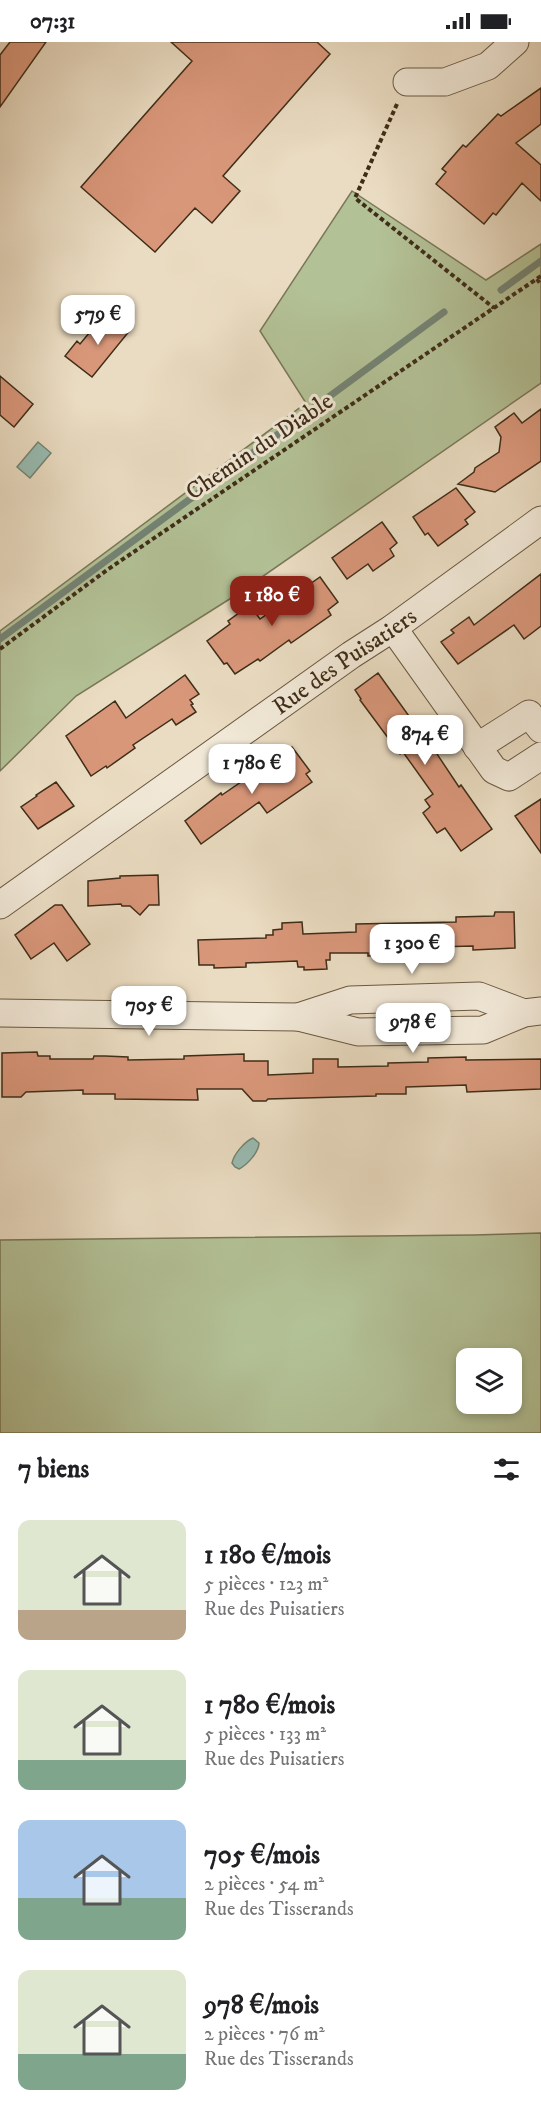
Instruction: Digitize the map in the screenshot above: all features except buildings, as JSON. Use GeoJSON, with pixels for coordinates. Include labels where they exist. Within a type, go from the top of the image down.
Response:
{"type":"FeatureCollection","features":[{"type":"Feature","properties":{"kind":"street"},"geometry":{"type":"LineString","coordinates":[[407,82],[445,82],[488,66],[514,42]]}},
{"type":"Feature","properties":{"kind":"street","name":"Rue des Puisatiers"},"geometry":{"type":"LineString","coordinates":[[0,904],[351,655],[393,628],[541,520]]}},
{"type":"Feature","properties":{"kind":"street"},"geometry":{"type":"LineString","coordinates":[[393,628],[494,770],[509,777],[541,756]]}},
{"type":"Feature","properties":{"kind":"street"},"geometry":{"type":"LineString","coordinates":[[477,747],[529,714],[541,729]]}},
{"type":"Feature","properties":{"kind":"street"},"geometry":{"type":"LineString","coordinates":[[0,1013],[298,1017],[350,999],[479,996],[532,1012]]}},
{"type":"Feature","properties":{"kind":"path"},"geometry":{"type":"LineString","coordinates":[[407,82],[355,198],[494,308]]}},
{"type":"Feature","properties":{"kind":"path"},"geometry":{"type":"LineString","coordinates":[[539,278],[541,285]]}},
{"type":"Feature","properties":{"kind":"path","name":"Chemin du Diable"},"geometry":{"type":"LineString","coordinates":[[0,649],[107,570],[539,278]]}},
{"type":"Feature","properties":{"kind":"green space"},"geometry":{"type":"Polygon","coordinates":[[[352,191],[486,280],[541,244],[541,383],[236,595],[76,696],[0,771],[0,631],[306,403],[260,331],[352,191]]]}},
{"type":"Feature","properties":{"kind":"green space"},"geometry":{"type":"Polygon","coordinates":[[[541,1233],[541,1433],[0,1433],[0,1240],[541,1233]]]}},
{"type":"Feature","properties":{"kind":"water"},"geometry":{"type":"Polygon","coordinates":[[[38,442],[51,453],[30,478],[17,467],[38,442]]]}},
{"type":"Feature","properties":{"kind":"water"},"geometry":{"type":"Polygon","coordinates":[[[253,1138],[259,1143],[255,1154],[239,1169],[235,1167],[232,1163],[235,1156],[243,1145],[253,1138]]]}},
{"type":"Feature","properties":{"kind":"waterway"},"geometry":{"type":"LineString","coordinates":[[501,290],[541,261]]}},
{"type":"Feature","properties":{"kind":"waterway"},"geometry":{"type":"LineString","coordinates":[[0,639],[444,312]]}}]}
